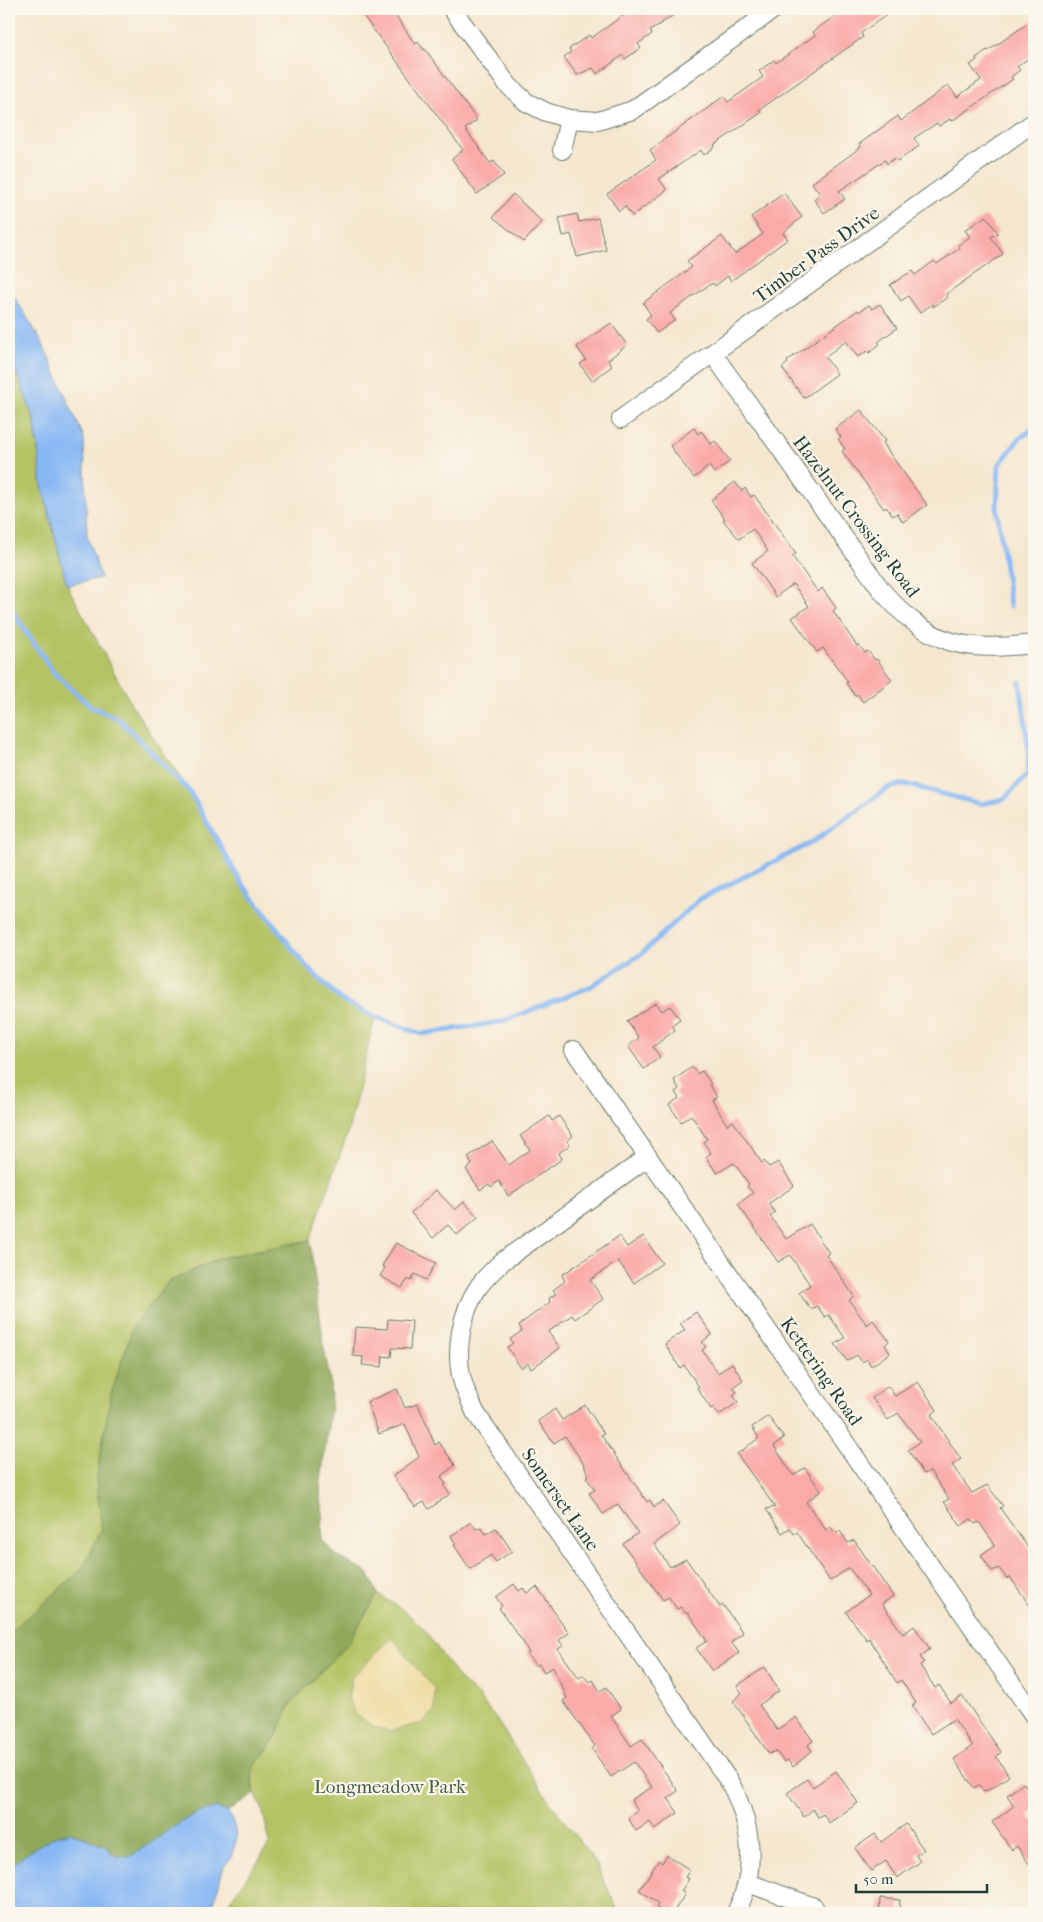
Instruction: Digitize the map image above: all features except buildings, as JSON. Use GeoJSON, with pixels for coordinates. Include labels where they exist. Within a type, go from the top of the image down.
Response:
{"type":"FeatureCollection","features":[{"type":"Feature","properties":{"kind":"street"},"geometry":{"type":"LineString","coordinates":[[452,9],[508,85],[526,102],[546,112],[569,119],[598,120],[633,110],[774,9]]}},
{"type":"Feature","properties":{"kind":"street"},"geometry":{"type":"LineString","coordinates":[[562,150],[569,119]]}},
{"type":"Feature","properties":{"kind":"street","name":"Timber Pass Drive"},"geometry":{"type":"LineString","coordinates":[[621,418],[713,354],[1034,122]]}},
{"type":"Feature","properties":{"kind":"street","name":"Hazelnut Crossing Road"},"geometry":{"type":"LineString","coordinates":[[713,354],[882,591],[899,610],[915,624],[947,642],[971,646],[1005,647],[1034,644]]}},
{"type":"Feature","properties":{"kind":"street","name":"Kettering Road"},"geometry":{"type":"LineString","coordinates":[[574,1050],[1034,1716]]}},
{"type":"Feature","properties":{"kind":"street","name":"Somerset Lane"},"geometry":{"type":"LineString","coordinates":[[648,1157],[490,1272],[478,1288],[465,1317],[459,1357],[463,1383],[475,1412],[724,1773],[738,1798],[748,1827],[750,1843],[748,1883],[736,1913]]}},
{"type":"Feature","properties":{"kind":"street"},"geometry":{"type":"LineString","coordinates":[[748,1883],[814,1906]]}},
{"type":"Feature","properties":{"kind":"green space"},"geometry":{"type":"Polygon","coordinates":[[[9,353],[35,422],[42,486],[67,585],[131,704],[189,791],[241,882],[306,966],[341,1000],[375,1017],[349,1129],[310,1240],[220,1258],[168,1282],[133,1327],[111,1394],[96,1480],[102,1529],[83,1568],[9,1632],[9,353]]]}},
{"type":"Feature","properties":{"kind":"green space"},"geometry":{"type":"Polygon","coordinates":[[[310,1240],[330,1380],[331,1403],[320,1489],[323,1514],[322,1540],[338,1557],[368,1573],[378,1594],[348,1643],[290,1705],[276,1737],[253,1767],[252,1784],[255,1794],[227,1812],[215,1808],[191,1816],[129,1857],[120,1857],[111,1853],[107,1847],[70,1832],[55,1836],[9,1867],[9,1632],[83,1568],[102,1529],[96,1480],[111,1394],[133,1327],[168,1282],[220,1258],[310,1240]]]}},
{"type":"Feature","properties":{"kind":"green space","name":"Longmeadow Park"},"geometry":{"type":"Polygon","coordinates":[[[378,1594],[407,1613],[423,1628],[460,1680],[479,1697],[496,1719],[549,1801],[596,1863],[619,1913],[221,1913],[270,1843],[262,1808],[252,1784],[253,1767],[276,1737],[290,1705],[348,1643],[378,1594]]]}},
{"type":"Feature","properties":{"kind":"sand"},"geometry":{"type":"Polygon","coordinates":[[[392,1638],[435,1690],[434,1712],[422,1723],[390,1731],[374,1727],[356,1715],[348,1699],[352,1677],[392,1638]]]}},
{"type":"Feature","properties":{"kind":"water"},"geometry":{"type":"Polygon","coordinates":[[[9,293],[15,298],[42,342],[84,438],[87,536],[101,578],[67,585],[42,486],[35,422],[9,353],[9,293]]]}},
{"type":"Feature","properties":{"kind":"water"},"geometry":{"type":"Polygon","coordinates":[[[215,1808],[227,1812],[232,1818],[237,1837],[231,1858],[224,1866],[212,1909],[207,1913],[9,1913],[9,1867],[55,1836],[70,1832],[107,1847],[111,1853],[120,1857],[129,1857],[182,1822],[204,1811],[215,1808]]]}},
{"type":"Feature","properties":{"kind":"waterway"},"geometry":{"type":"LineString","coordinates":[[1010,606],[997,508],[999,465],[1019,439],[1034,428]]}},
{"type":"Feature","properties":{"kind":"waterway"},"geometry":{"type":"LineString","coordinates":[[9,606],[53,672],[90,706],[119,719],[189,791],[241,882],[306,966],[341,1000],[375,1017],[422,1034],[501,1022],[590,987],[641,954],[700,899],[811,843],[888,788],[905,784],[981,804],[1004,799],[1028,774],[1029,751],[1020,682]]}}]}
